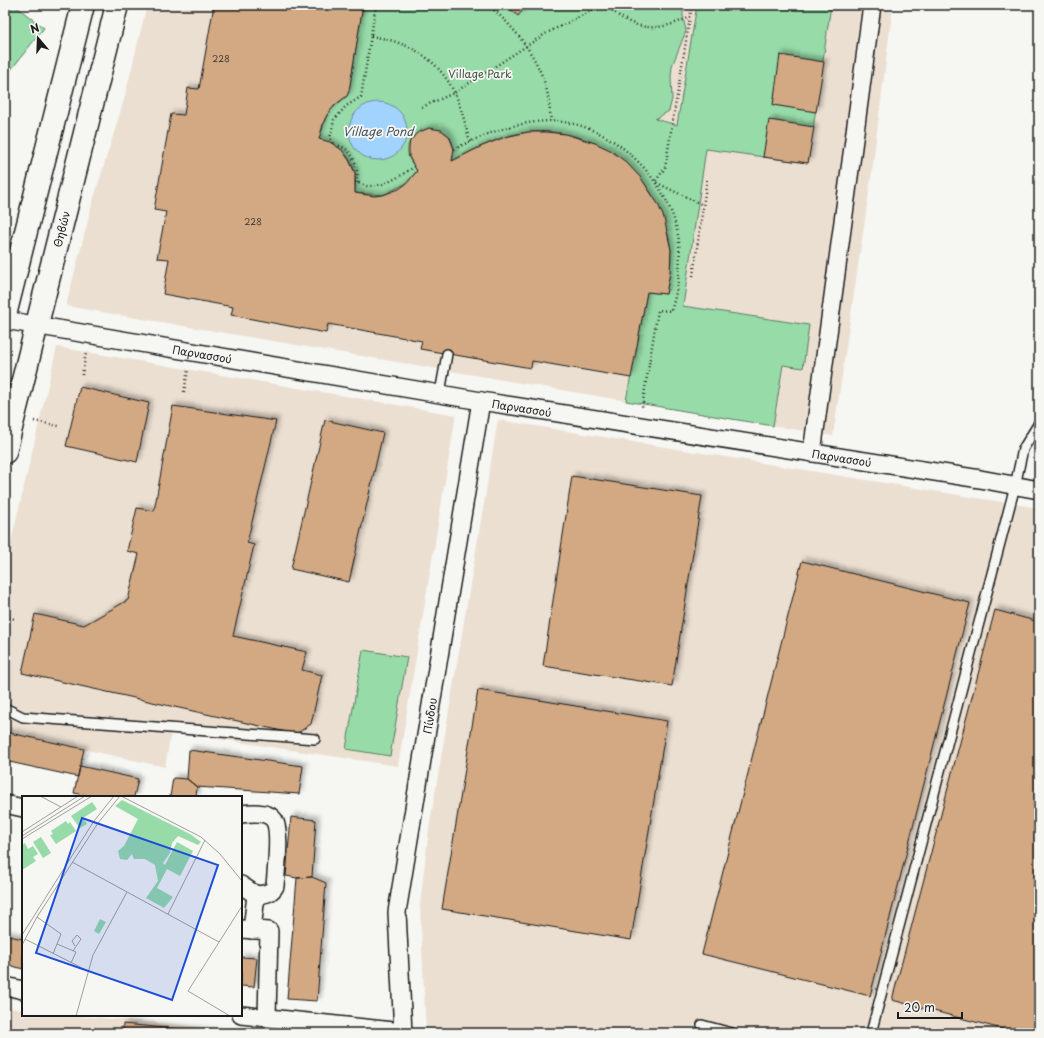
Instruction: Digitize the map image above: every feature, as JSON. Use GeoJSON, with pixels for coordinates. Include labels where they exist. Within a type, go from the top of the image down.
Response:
{"type":"FeatureCollection","features":[{"type":"Feature","properties":{"kind":"main road"},"geometry":{"type":"LineString","coordinates":[[5,315],[83,5]]}},
{"type":"Feature","properties":{"kind":"main road","name":"Θηβών"},"geometry":{"type":"LineString","coordinates":[[5,452],[117,5]]}},
{"type":"Feature","properties":{"kind":"street"},"geometry":{"type":"LineString","coordinates":[[812,453],[872,5]]}},
{"type":"Feature","properties":{"kind":"street","name":"Παρνασσού"},"geometry":{"type":"LineString","coordinates":[[5,320],[481,401],[1039,490]]}},
{"type":"Feature","properties":{"kind":"street","name":"Πίνδου"},"geometry":{"type":"LineString","coordinates":[[403,1033],[397,912],[481,401]]}},
{"type":"Feature","properties":{"kind":"street"},"geometry":{"type":"LineString","coordinates":[[5,804],[22,808]]}},
{"type":"Feature","properties":{"kind":"street"},"geometry":{"type":"LineString","coordinates":[[242,814],[266,814],[274,820],[277,830],[275,886],[272,891],[256,895],[242,886]]}},
{"type":"Feature","properties":{"kind":"street"},"geometry":{"type":"LineString","coordinates":[[256,895],[247,930],[269,931],[267,1017]]}},
{"type":"Feature","properties":{"kind":"street"},"geometry":{"type":"LineString","coordinates":[[5,986],[22,990]]}},
{"type":"Feature","properties":{"kind":"street"},"geometry":{"type":"LineString","coordinates":[[242,1015],[403,1033]]}},
{"type":"Feature","properties":{"kind":"lane"},"geometry":{"type":"LineString","coordinates":[[440,394],[447,354]]}},
{"type":"Feature","properties":{"kind":"lane"},"geometry":{"type":"LineString","coordinates":[[871,1033],[1015,486],[1023,449],[1039,422]]}},
{"type":"Feature","properties":{"kind":"lane"},"geometry":{"type":"LineString","coordinates":[[5,708],[23,717],[315,739]]}},
{"type":"Feature","properties":{"kind":"lane"},"geometry":{"type":"LineString","coordinates":[[702,1025],[732,1033]]}},
{"type":"Feature","properties":{"kind":"path"},"geometry":{"type":"LineString","coordinates":[[376,5],[361,96],[346,106],[334,120],[330,138],[334,144],[344,148],[352,158],[358,172],[356,183],[367,186],[381,184],[393,180],[414,167]]}},
{"type":"Feature","properties":{"kind":"path"},"geometry":{"type":"LineString","coordinates":[[488,5],[515,32],[526,46],[541,74],[547,90],[551,121]]}},
{"type":"Feature","properties":{"kind":"path"},"geometry":{"type":"LineString","coordinates":[[422,107],[454,93],[552,30],[604,5],[626,22],[637,26],[667,26],[678,23],[690,17]]}},
{"type":"Feature","properties":{"kind":"path"},"geometry":{"type":"LineString","coordinates":[[655,182],[665,168],[692,5]]}},
{"type":"Feature","properties":{"kind":"path"},"geometry":{"type":"LineString","coordinates":[[371,36],[391,40],[404,45],[422,55],[438,68],[447,79],[454,93],[470,142]]}},
{"type":"Feature","properties":{"kind":"path"},"geometry":{"type":"LineString","coordinates":[[454,149],[481,136],[517,125],[551,121],[576,125],[609,138],[628,152],[646,170],[655,182],[668,206],[675,224],[679,242],[679,276],[676,296],[671,311],[658,310],[639,426]]}},
{"type":"Feature","properties":{"kind":"path"},"geometry":{"type":"LineString","coordinates":[[693,276],[707,179]]}},
{"type":"Feature","properties":{"kind":"path"},"geometry":{"type":"LineString","coordinates":[[655,182],[704,205]]}},
{"type":"Feature","properties":{"kind":"path"},"geometry":{"type":"LineString","coordinates":[[5,617],[16,619]]}},
{"type":"Feature","properties":{"kind":"shaded area"},"geometry":{"type":"Polygon","coordinates":[[[147,5],[893,5],[872,171],[833,436],[66,306],[93,201],[124,100],[147,5]]]}},
{"type":"Feature","properties":{"kind":"shaded area"},"geometry":{"type":"Polygon","coordinates":[[[57,347],[456,415],[398,766],[171,732],[165,767],[5,732],[5,567],[57,347]]]}},
{"type":"Feature","properties":{"kind":"shaded area"},"geometry":{"type":"Polygon","coordinates":[[[498,420],[1039,508],[1039,1033],[426,1033],[420,904],[429,829],[498,420]]]}},
{"type":"Feature","properties":{"kind":"shaded area"},"geometry":{"type":"Polygon","coordinates":[[[5,1007],[22,1010],[22,1016],[82,1016],[268,1033],[5,1033],[5,1007]]]}},
{"type":"Feature","properties":{"kind":"green space"},"geometry":{"type":"Polygon","coordinates":[[[5,5],[14,5],[44,28],[6,76],[5,5]]]}},
{"type":"Feature","properties":{"kind":"green space","name":"Village Park"},"geometry":{"type":"Polygon","coordinates":[[[363,5],[683,5],[683,16],[686,31],[672,66],[672,99],[669,111],[655,119],[677,125],[697,5],[831,5],[808,163],[706,149],[683,306],[809,325],[803,368],[783,365],[773,426],[626,401],[647,292],[666,294],[670,273],[671,251],[667,231],[657,204],[646,185],[631,168],[614,154],[595,143],[574,136],[552,132],[519,133],[499,139],[452,161],[453,146],[449,136],[441,131],[431,129],[421,131],[413,137],[408,146],[409,158],[417,171],[407,183],[383,195],[355,193],[354,167],[347,156],[337,147],[319,139],[328,114],[345,98],[349,91],[363,5]]]}},
{"type":"Feature","properties":{"kind":"green space"},"geometry":{"type":"Polygon","coordinates":[[[363,650],[407,657],[390,756],[346,749],[363,650]]]}},
{"type":"Feature","properties":{"kind":"water","name":"Village Pond"},"geometry":{"type":"Polygon","coordinates":[[[378,102],[389,104],[402,115],[405,120],[407,131],[405,142],[394,155],[389,158],[378,160],[367,158],[354,147],[351,142],[349,131],[351,120],[362,107],[367,104],[378,102]]]}},
{"type":"Feature","properties":{"kind":"building"},"geometry":{"type":"Polygon","coordinates":[[[214,5],[363,5],[349,91],[347,96],[335,105],[327,115],[319,139],[330,142],[342,150],[349,160],[355,173],[355,193],[374,196],[383,195],[399,189],[407,183],[417,171],[409,157],[410,141],[417,133],[429,128],[441,130],[449,136],[454,149],[452,161],[480,147],[505,137],[528,132],[546,132],[565,134],[595,143],[610,150],[626,162],[641,178],[658,204],[664,218],[671,250],[670,272],[666,294],[647,292],[631,378],[532,361],[531,368],[420,349],[422,341],[328,324],[326,333],[231,315],[233,307],[163,294],[169,259],[157,258],[166,212],[154,210],[171,114],[184,115],[188,88],[199,89],[214,5]]]}},
{"type":"Feature","properties":{"kind":"building"},"geometry":{"type":"Polygon","coordinates":[[[506,5],[527,5],[518,16],[506,5]]]}},
{"type":"Feature","properties":{"kind":"building"},"geometry":{"type":"Polygon","coordinates":[[[780,55],[824,62],[816,112],[773,105],[780,55]]]}},
{"type":"Feature","properties":{"kind":"building"},"geometry":{"type":"Polygon","coordinates":[[[769,120],[814,127],[808,163],[763,157],[769,120]]]}},
{"type":"Feature","properties":{"kind":"building"},"geometry":{"type":"Polygon","coordinates":[[[80,387],[149,403],[137,462],[66,446],[80,387]]]}},
{"type":"Feature","properties":{"kind":"building"},"geometry":{"type":"Polygon","coordinates":[[[173,406],[276,421],[247,543],[254,545],[233,636],[307,652],[302,670],[322,675],[311,724],[296,734],[22,673],[35,614],[84,625],[128,600],[139,554],[127,551],[137,508],[154,511],[173,406]]]}},
{"type":"Feature","properties":{"kind":"building"},"geometry":{"type":"Polygon","coordinates":[[[325,420],[383,433],[349,582],[291,569],[325,420]]]}},
{"type":"Feature","properties":{"kind":"building"},"geometry":{"type":"Polygon","coordinates":[[[572,476],[702,496],[672,686],[543,666],[572,476]]]}},
{"type":"Feature","properties":{"kind":"building"},"geometry":{"type":"Polygon","coordinates":[[[802,561],[970,603],[870,996],[702,954],[802,561]]]}},
{"type":"Feature","properties":{"kind":"building"},"geometry":{"type":"Polygon","coordinates":[[[995,610],[1039,622],[1039,1033],[1017,1033],[892,1000],[995,610]]]}},
{"type":"Feature","properties":{"kind":"building"},"geometry":{"type":"Polygon","coordinates":[[[478,690],[667,721],[631,940],[442,909],[478,690]]]}},
{"type":"Feature","properties":{"kind":"building"},"geometry":{"type":"Polygon","coordinates":[[[5,732],[84,749],[78,777],[5,761],[5,732]]]}},
{"type":"Feature","properties":{"kind":"building"},"geometry":{"type":"Polygon","coordinates":[[[189,750],[303,766],[299,794],[197,787],[187,779],[189,750]]]}},
{"type":"Feature","properties":{"kind":"building"},"geometry":{"type":"Polygon","coordinates":[[[80,766],[138,779],[134,796],[89,796],[74,793],[80,766]]]}},
{"type":"Feature","properties":{"kind":"building"},"geometry":{"type":"Polygon","coordinates":[[[173,778],[187,779],[197,787],[196,796],[170,796],[173,778]]]}},
{"type":"Feature","properties":{"kind":"building"},"geometry":{"type":"Polygon","coordinates":[[[291,817],[316,820],[312,877],[297,878],[286,876],[291,817]]]}},
{"type":"Feature","properties":{"kind":"building"},"geometry":{"type":"Polygon","coordinates":[[[312,877],[326,883],[317,1001],[287,999],[297,878],[312,877]]]}},
{"type":"Feature","properties":{"kind":"building"},"geometry":{"type":"Polygon","coordinates":[[[5,935],[22,939],[22,969],[5,964],[5,935]]]}},
{"type":"Feature","properties":{"kind":"building"},"geometry":{"type":"Polygon","coordinates":[[[242,957],[257,958],[254,987],[242,986],[242,957]]]}},
{"type":"Feature","properties":{"kind":"building"},"geometry":{"type":"Polygon","coordinates":[[[123,1024],[219,1033],[123,1033],[123,1024]]]}}]}
